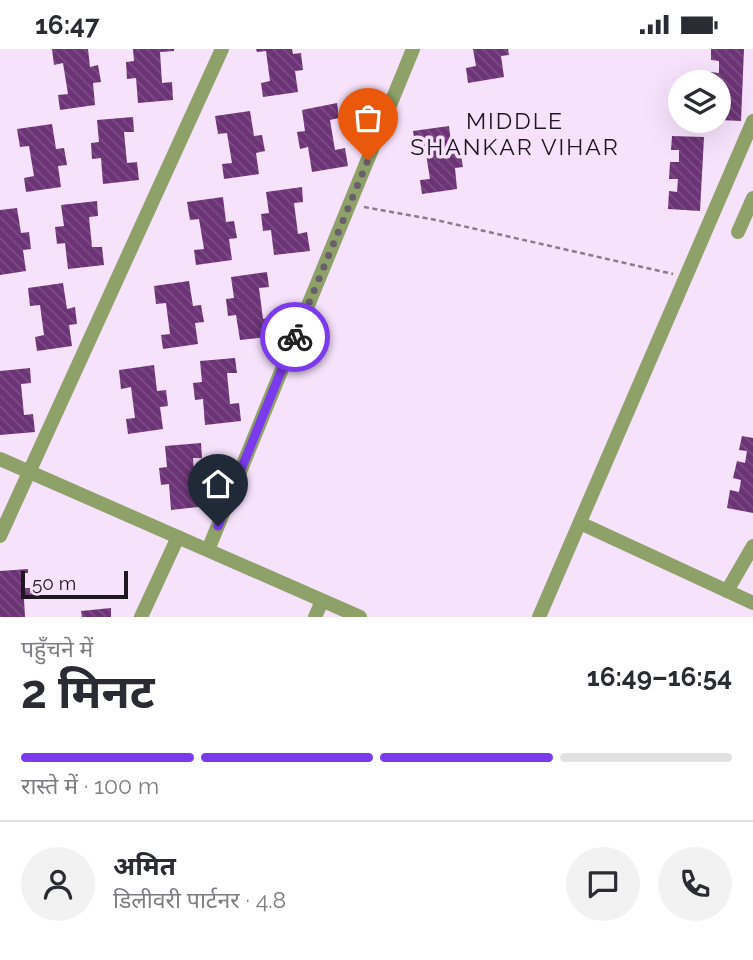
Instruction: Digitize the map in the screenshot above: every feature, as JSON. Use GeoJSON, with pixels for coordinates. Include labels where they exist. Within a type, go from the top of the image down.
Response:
{"type":"FeatureCollection","features":[{"type":"Feature","properties":{"kind":"street"},"geometry":{"type":"LineString","coordinates":[[0,536],[222,49]]}},
{"type":"Feature","properties":{"kind":"street"},"geometry":{"type":"LineString","coordinates":[[208,550],[413,49]]}},
{"type":"Feature","properties":{"kind":"street"},"geometry":{"type":"LineString","coordinates":[[539,617],[753,121]]}},
{"type":"Feature","properties":{"kind":"street"},"geometry":{"type":"LineString","coordinates":[[738,232],[753,198]]}},
{"type":"Feature","properties":{"kind":"street"},"geometry":{"type":"LineString","coordinates":[[0,459],[360,617]]}},
{"type":"Feature","properties":{"kind":"street"},"geometry":{"type":"LineString","coordinates":[[580,523],[753,603]]}},
{"type":"Feature","properties":{"kind":"street"},"geometry":{"type":"LineString","coordinates":[[141,617],[178,537]]}},
{"type":"Feature","properties":{"kind":"street"},"geometry":{"type":"LineString","coordinates":[[727,591],[753,546]]}},
{"type":"Feature","properties":{"kind":"street"},"geometry":{"type":"LineString","coordinates":[[315,617],[322,601]]}},
{"type":"Feature","properties":{"kind":"path"},"geometry":{"type":"LineString","coordinates":[[349,205],[436,220],[686,277]]}},
{"type":"Feature","properties":{"kind":"building"},"geometry":{"type":"Polygon","coordinates":[[[52,49],[88,49],[90,67],[98,65],[101,82],[93,83],[95,105],[60,110],[58,95],[68,94],[63,63],[54,65],[52,49]]]}},
{"type":"Feature","properties":{"kind":"building"},"geometry":{"type":"Polygon","coordinates":[[[133,49],[174,49],[160,52],[162,83],[172,82],[173,100],[138,103],[136,78],[127,79],[126,62],[134,61],[133,49]]]}},
{"type":"Feature","properties":{"kind":"building"},"geometry":{"type":"Polygon","coordinates":[[[256,49],[292,49],[293,54],[301,53],[303,70],[295,71],[298,92],[263,97],[261,83],[270,81],[266,51],[257,52],[256,49]]]}},
{"type":"Feature","properties":{"kind":"building"},"geometry":{"type":"Polygon","coordinates":[[[473,49],[508,49],[509,55],[501,56],[504,77],[468,83],[466,68],[476,66],[473,49]]]}},
{"type":"Feature","properties":{"kind":"building"},"geometry":{"type":"Polygon","coordinates":[[[711,49],[744,49],[741,121],[731,121],[731,70],[719,70],[719,61],[711,60],[711,49]]]}},
{"type":"Feature","properties":{"kind":"building"},"geometry":{"type":"Polygon","coordinates":[[[337,103],[339,118],[330,120],[335,150],[345,148],[348,166],[312,172],[308,147],[300,149],[297,132],[305,131],[302,110],[337,103]]]}},
{"type":"Feature","properties":{"kind":"building"},"geometry":{"type":"Polygon","coordinates":[[[250,111],[254,136],[262,135],[265,151],[256,153],[259,174],[224,179],[222,164],[232,163],[227,133],[218,134],[215,116],[250,111]]]}},
{"type":"Feature","properties":{"kind":"building"},"geometry":{"type":"Polygon","coordinates":[[[133,117],[134,132],[124,132],[127,163],[137,162],[139,180],[103,184],[101,158],[92,159],[91,143],[99,142],[97,120],[133,117]]]}},
{"type":"Feature","properties":{"kind":"building"},"geometry":{"type":"Polygon","coordinates":[[[52,124],[56,149],[64,148],[67,165],[58,166],[61,187],[26,192],[24,178],[34,176],[29,146],[20,147],[17,129],[52,124]]]}},
{"type":"Feature","properties":{"kind":"building"},"geometry":{"type":"Polygon","coordinates":[[[449,126],[452,151],[460,150],[463,167],[455,168],[457,189],[422,194],[420,180],[430,179],[425,148],[416,149],[413,131],[449,126]]]}},
{"type":"Feature","properties":{"kind":"building"},"geometry":{"type":"Polygon","coordinates":[[[672,136],[704,137],[700,211],[668,209],[669,191],[677,192],[678,179],[669,179],[670,162],[679,162],[679,150],[671,150],[672,136]]]}},
{"type":"Feature","properties":{"kind":"building"},"geometry":{"type":"Polygon","coordinates":[[[302,187],[303,202],[294,203],[298,234],[307,232],[310,251],[274,255],[271,230],[263,231],[261,214],[269,213],[266,192],[302,187]]]}},
{"type":"Feature","properties":{"kind":"building"},"geometry":{"type":"Polygon","coordinates":[[[223,197],[226,222],[234,221],[237,238],[229,239],[232,260],[196,265],[194,250],[204,249],[199,219],[190,220],[187,202],[223,197]]]}},
{"type":"Feature","properties":{"kind":"building"},"geometry":{"type":"Polygon","coordinates":[[[97,201],[98,216],[89,217],[92,247],[102,247],[104,265],[68,269],[65,243],[57,244],[55,227],[64,226],[61,205],[97,201]]]}},
{"type":"Feature","properties":{"kind":"building"},"geometry":{"type":"Polygon","coordinates":[[[17,208],[21,233],[29,232],[31,249],[23,250],[26,271],[0,275],[0,210],[17,208]]]}},
{"type":"Feature","properties":{"kind":"building"},"geometry":{"type":"Polygon","coordinates":[[[267,272],[269,287],[259,288],[263,319],[273,317],[275,336],[240,340],[236,315],[228,316],[226,299],[234,298],[231,277],[267,272]]]}},
{"type":"Feature","properties":{"kind":"building"},"geometry":{"type":"Polygon","coordinates":[[[189,281],[193,306],[201,305],[204,322],[195,323],[198,344],[163,349],[161,335],[170,334],[166,303],[156,304],[154,286],[189,281]]]}},
{"type":"Feature","properties":{"kind":"building"},"geometry":{"type":"Polygon","coordinates":[[[63,283],[67,309],[75,307],[77,324],[69,325],[72,346],[37,351],[35,337],[44,335],[40,305],[30,306],[28,288],[63,283]]]}},
{"type":"Feature","properties":{"kind":"building"},"geometry":{"type":"Polygon","coordinates":[[[235,358],[237,373],[227,373],[230,404],[239,403],[241,421],[205,425],[203,399],[195,400],[193,383],[202,382],[200,361],[235,358]]]}},
{"type":"Feature","properties":{"kind":"building"},"geometry":{"type":"Polygon","coordinates":[[[154,365],[157,391],[166,390],[168,406],[160,407],[163,429],[128,434],[126,419],[135,418],[131,387],[121,389],[119,370],[154,365]]]}},
{"type":"Feature","properties":{"kind":"building"},"geometry":{"type":"Polygon","coordinates":[[[30,368],[31,383],[21,384],[24,415],[33,414],[35,432],[0,435],[0,371],[30,368]]]}},
{"type":"Feature","properties":{"kind":"building"},"geometry":{"type":"Polygon","coordinates":[[[742,436],[753,438],[753,513],[727,508],[730,490],[739,492],[741,480],[733,478],[737,461],[745,463],[747,451],[739,450],[742,436]]]}},
{"type":"Feature","properties":{"kind":"building"},"geometry":{"type":"Polygon","coordinates":[[[201,443],[202,458],[193,458],[195,489],[205,488],[207,506],[171,510],[169,484],[161,485],[159,468],[167,467],[165,446],[201,443]]]}},
{"type":"Feature","properties":{"kind":"building"},"geometry":{"type":"Polygon","coordinates":[[[28,569],[28,573],[21,573],[22,588],[33,588],[33,599],[24,599],[25,617],[0,617],[0,571],[28,569]]]}},
{"type":"Feature","properties":{"kind":"building"},"geometry":{"type":"Polygon","coordinates":[[[111,608],[111,617],[82,617],[81,611],[111,608]]]}},
{"type":"Feature","properties":{"kind":"way so far"},"geometry":{"type":"LineString","coordinates":[[295,337],[368,160]]}},
{"type":"Feature","properties":{"kind":"district","name":"MIDDLE SHANKAR VIHAR"},"geometry":{"type":"Point","coordinates":[515,134]}},
{"type":"Feature","properties":{"kind":"route"},"geometry":{"type":"LineString","coordinates":[[218,526],[295,337]]}}]}
